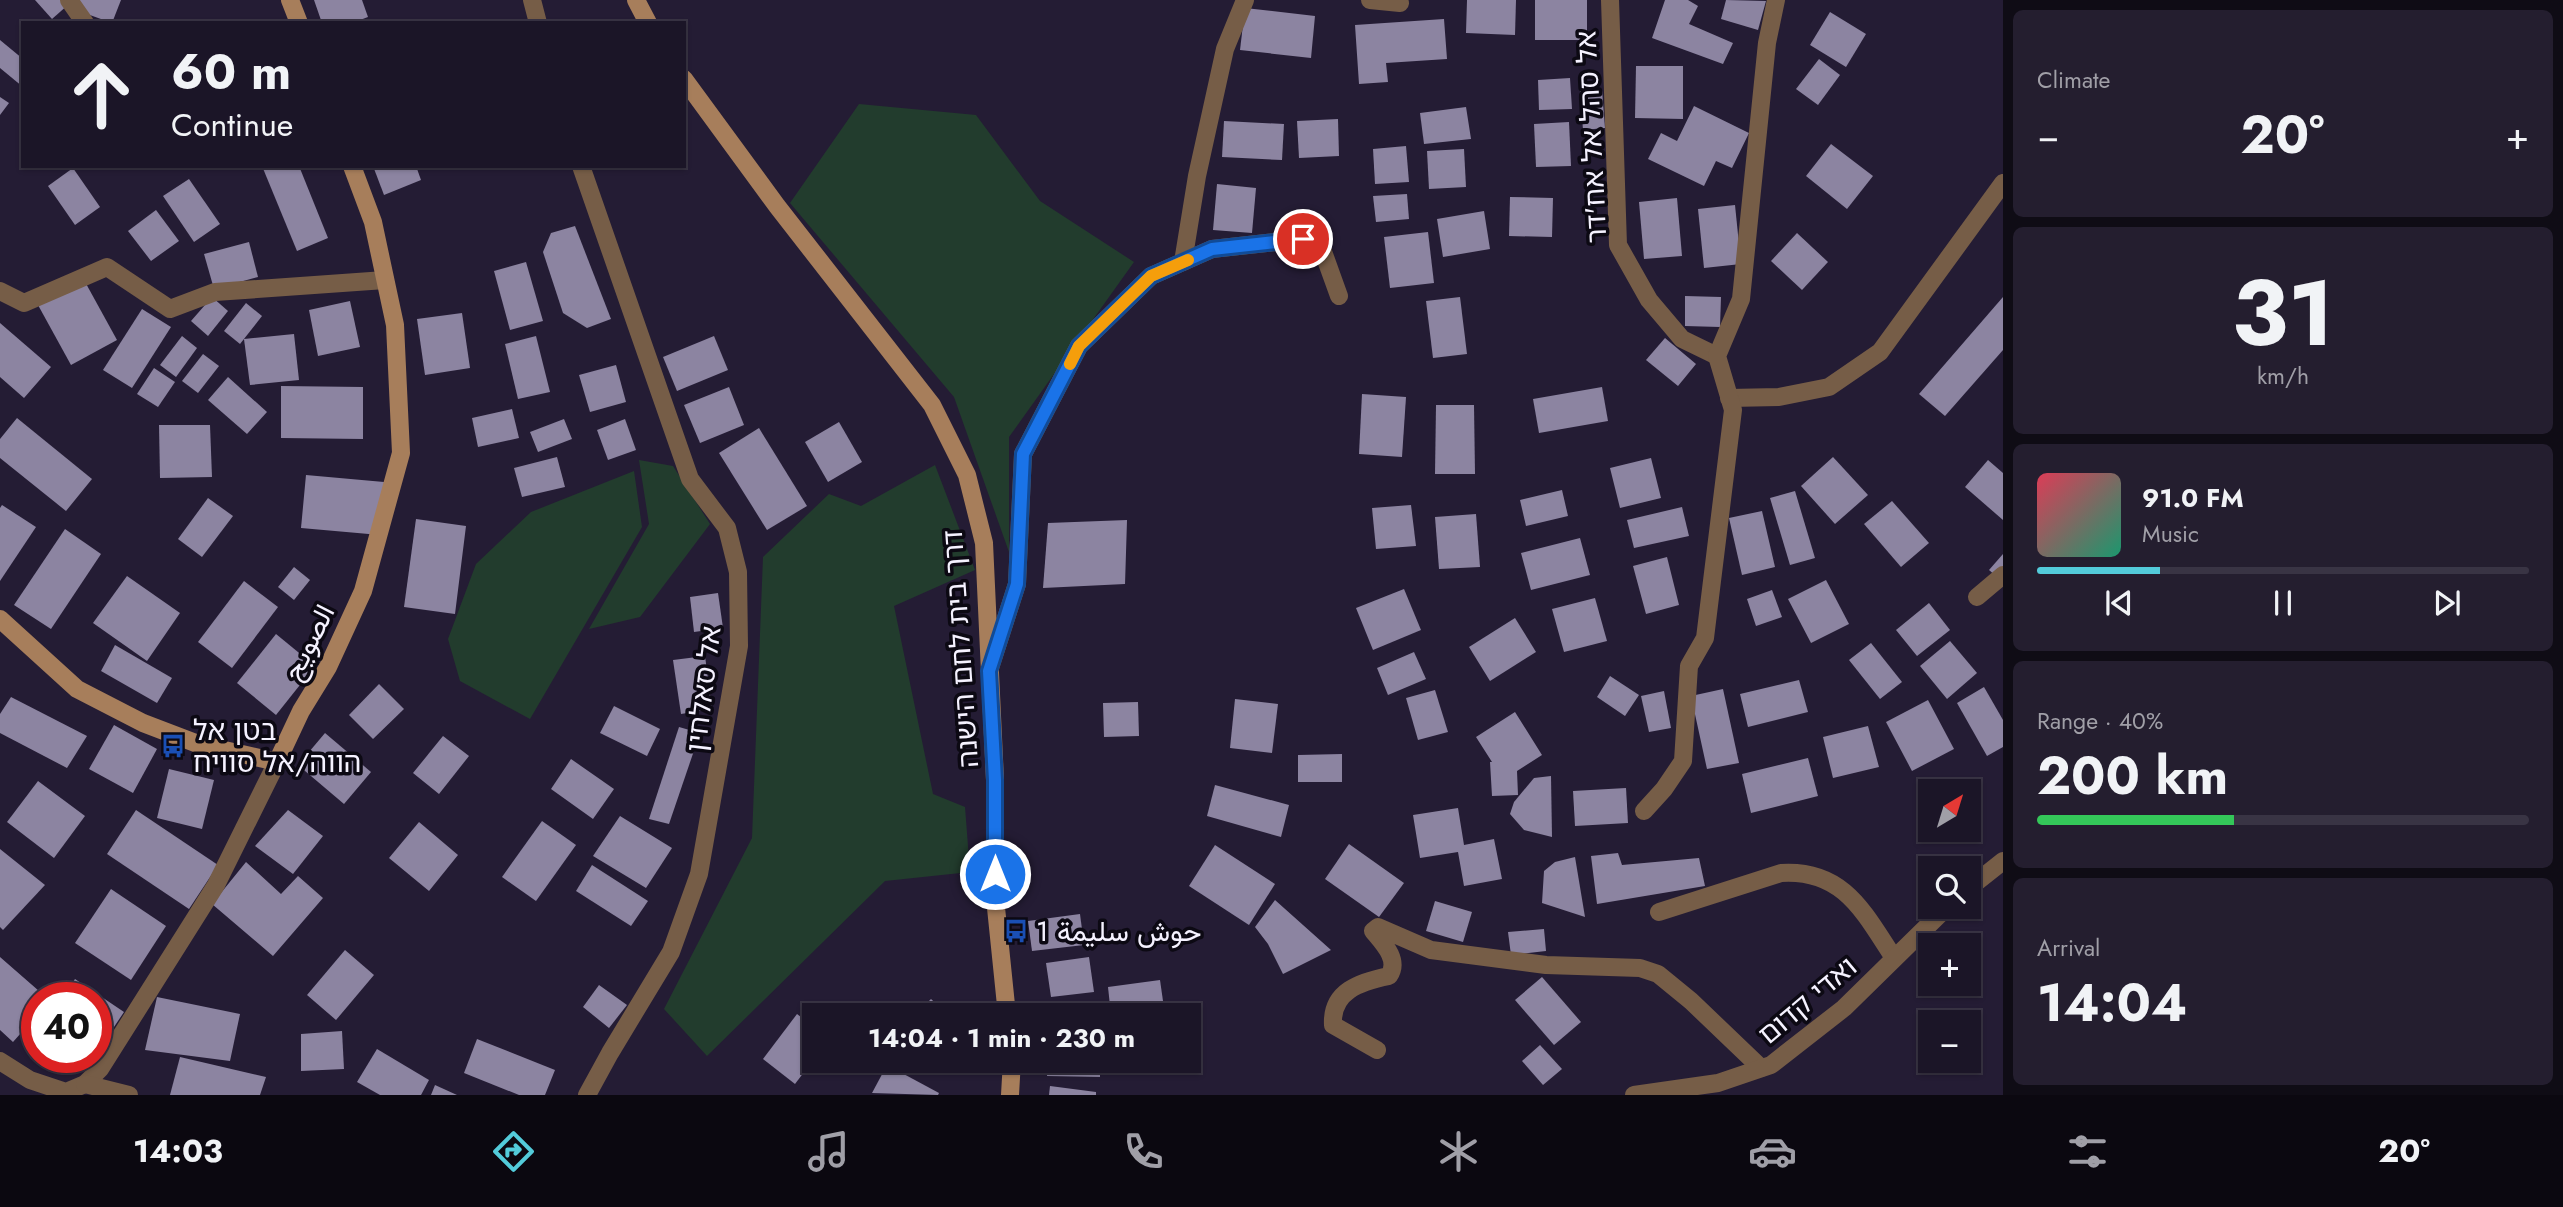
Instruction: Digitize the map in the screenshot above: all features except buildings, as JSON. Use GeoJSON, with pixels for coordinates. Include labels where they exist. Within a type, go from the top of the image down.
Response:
{"type":"FeatureCollection","features":[{"type":"Feature","properties":{"kind":"street"},"geometry":{"type":"LineString","coordinates":[[69,0],[84,21]]}},
{"type":"Feature","properties":{"kind":"street"},"geometry":{"type":"LineString","coordinates":[[290,0],[298,21]]}},
{"type":"Feature","properties":{"kind":"street"},"geometry":{"type":"LineString","coordinates":[[532,0],[537,21]]}},
{"type":"Feature","properties":{"kind":"street"},"geometry":{"type":"LineString","coordinates":[[636,0],[647,21]]}},
{"type":"Feature","properties":{"kind":"street"},"geometry":{"type":"LineString","coordinates":[[1183,262],[1197,176],[1225,49],[1245,0]]}},
{"type":"Feature","properties":{"kind":"street"},"geometry":{"type":"LineString","coordinates":[[1370,0],[1400,3]]}},
{"type":"Feature","properties":{"kind":"street","name":"אל סהל אל אח'דר"},"geometry":{"type":"LineString","coordinates":[[1610,0],[1618,245],[1649,300],[1682,339],[1717,356]]}},
{"type":"Feature","properties":{"kind":"street"},"geometry":{"type":"LineString","coordinates":[[1644,811],[1664,789],[1683,761],[1689,666],[1705,638],[1733,410],[1717,356],[1741,299],[1767,43],[1776,0]]}},
{"type":"Feature","properties":{"kind":"street","name":"דרך בית לחם הישנה"},"geometry":{"type":"LineString","coordinates":[[686,82],[777,206],[932,405],[967,475],[984,543],[995,780],[995,898],[1006,1003]]}},
{"type":"Feature","properties":{"kind":"street","name":"الصويح"},"geometry":{"type":"LineString","coordinates":[[0,1061],[30,1080],[66,1093],[85,1084],[100,1069],[216,884],[302,710],[328,667],[363,591],[401,453],[395,325],[373,222],[353,168]]}},
{"type":"Feature","properties":{"kind":"street","name":"אל סאלחין"},"geometry":{"type":"LineString","coordinates":[[582,168],[690,479],[727,528],[738,572],[739,646],[699,874],[671,952],[587,1095]]}},
{"type":"Feature","properties":{"kind":"street"},"geometry":{"type":"LineString","coordinates":[[1729,398],[1779,397],[1829,387],[1880,352],[2003,183]]}},
{"type":"Feature","properties":{"kind":"street"},"geometry":{"type":"LineString","coordinates":[[989,671],[1017,584],[1023,454],[1079,346],[1151,276],[1212,249],[1303,239],[1321,246],[1339,296]]}},
{"type":"Feature","properties":{"kind":"street"},"geometry":{"type":"LineString","coordinates":[[0,291],[23,303],[107,267],[170,309],[215,292],[385,279]]}},
{"type":"Feature","properties":{"kind":"street"},"geometry":{"type":"LineString","coordinates":[[1977,597],[2003,575]]}},
{"type":"Feature","properties":{"kind":"street"},"geometry":{"type":"LineString","coordinates":[[0,619],[77,689],[143,723],[198,744],[277,762]]}},
{"type":"Feature","properties":{"kind":"street"},"geometry":{"type":"LineString","coordinates":[[1981,878],[2003,861]]}},
{"type":"Feature","properties":{"kind":"street"},"geometry":{"type":"LineString","coordinates":[[1659,912],[1781,873],[1803,871],[1827,880],[1845,892],[1861,909],[1894,958]]}},
{"type":"Feature","properties":{"kind":"street","name":"ואדי קדום"},"geometry":{"type":"LineString","coordinates":[[1634,1095],[1718,1083],[1771,1065],[1844,1007],[1934,919]]}},
{"type":"Feature","properties":{"kind":"street"},"geometry":{"type":"LineString","coordinates":[[1377,1050],[1334,1025],[1332,1011],[1338,999],[1365,981],[1388,976],[1393,970],[1393,961],[1386,946],[1373,931],[1378,927],[1432,950],[1546,965],[1640,968],[1658,974],[1691,1000],[1761,1068]]}},
{"type":"Feature","properties":{"kind":"street"},"geometry":{"type":"LineString","coordinates":[[1010,1095],[1011,1073]]}},
{"type":"Feature","properties":{"kind":"street"},"geometry":{"type":"LineString","coordinates":[[85,1084],[129,1095]]}},
{"type":"Feature","properties":{"kind":"green space"},"geometry":{"type":"Polygon","coordinates":[[[859,104],[976,115],[1040,201],[1134,262],[1009,437],[1009,552],[954,397],[790,203],[859,104]]]}},
{"type":"Feature","properties":{"kind":"green space"},"geometry":{"type":"Polygon","coordinates":[[[639,460],[673,466],[710,524],[640,617],[589,629],[649,524],[639,460]]]}},
{"type":"Feature","properties":{"kind":"green space"},"geometry":{"type":"Polygon","coordinates":[[[935,465],[975,570],[894,606],[933,794],[965,807],[970,872],[885,881],[707,1056],[664,1009],[752,838],[763,557],[829,494],[861,506],[935,465]]]}},
{"type":"Feature","properties":{"kind":"green space"},"geometry":{"type":"Polygon","coordinates":[[[634,471],[642,527],[530,719],[460,681],[448,639],[476,564],[531,512],[634,471]]]}},
{"type":"Feature","properties":{"kind":"slow traffic"},"geometry":{"type":"LineString","coordinates":[[1070,364],[1079,346],[1151,276],[1188,260]]}},
{"type":"Feature","properties":{"kind":"place","name":"בטן אל הווה/אל סוויח"},"geometry":{"type":"Point","coordinates":[173,746]}},
{"type":"Feature","properties":{"kind":"place","name":"حوش سليمة 1"},"geometry":{"type":"Point","coordinates":[1016,931]}},
{"type":"Feature","properties":{"kind":"route"},"geometry":{"type":"LineString","coordinates":[[995,874],[995,780],[989,671],[1017,584],[1023,454],[1079,346],[1151,276],[1212,249],[1303,239]]}}]}
